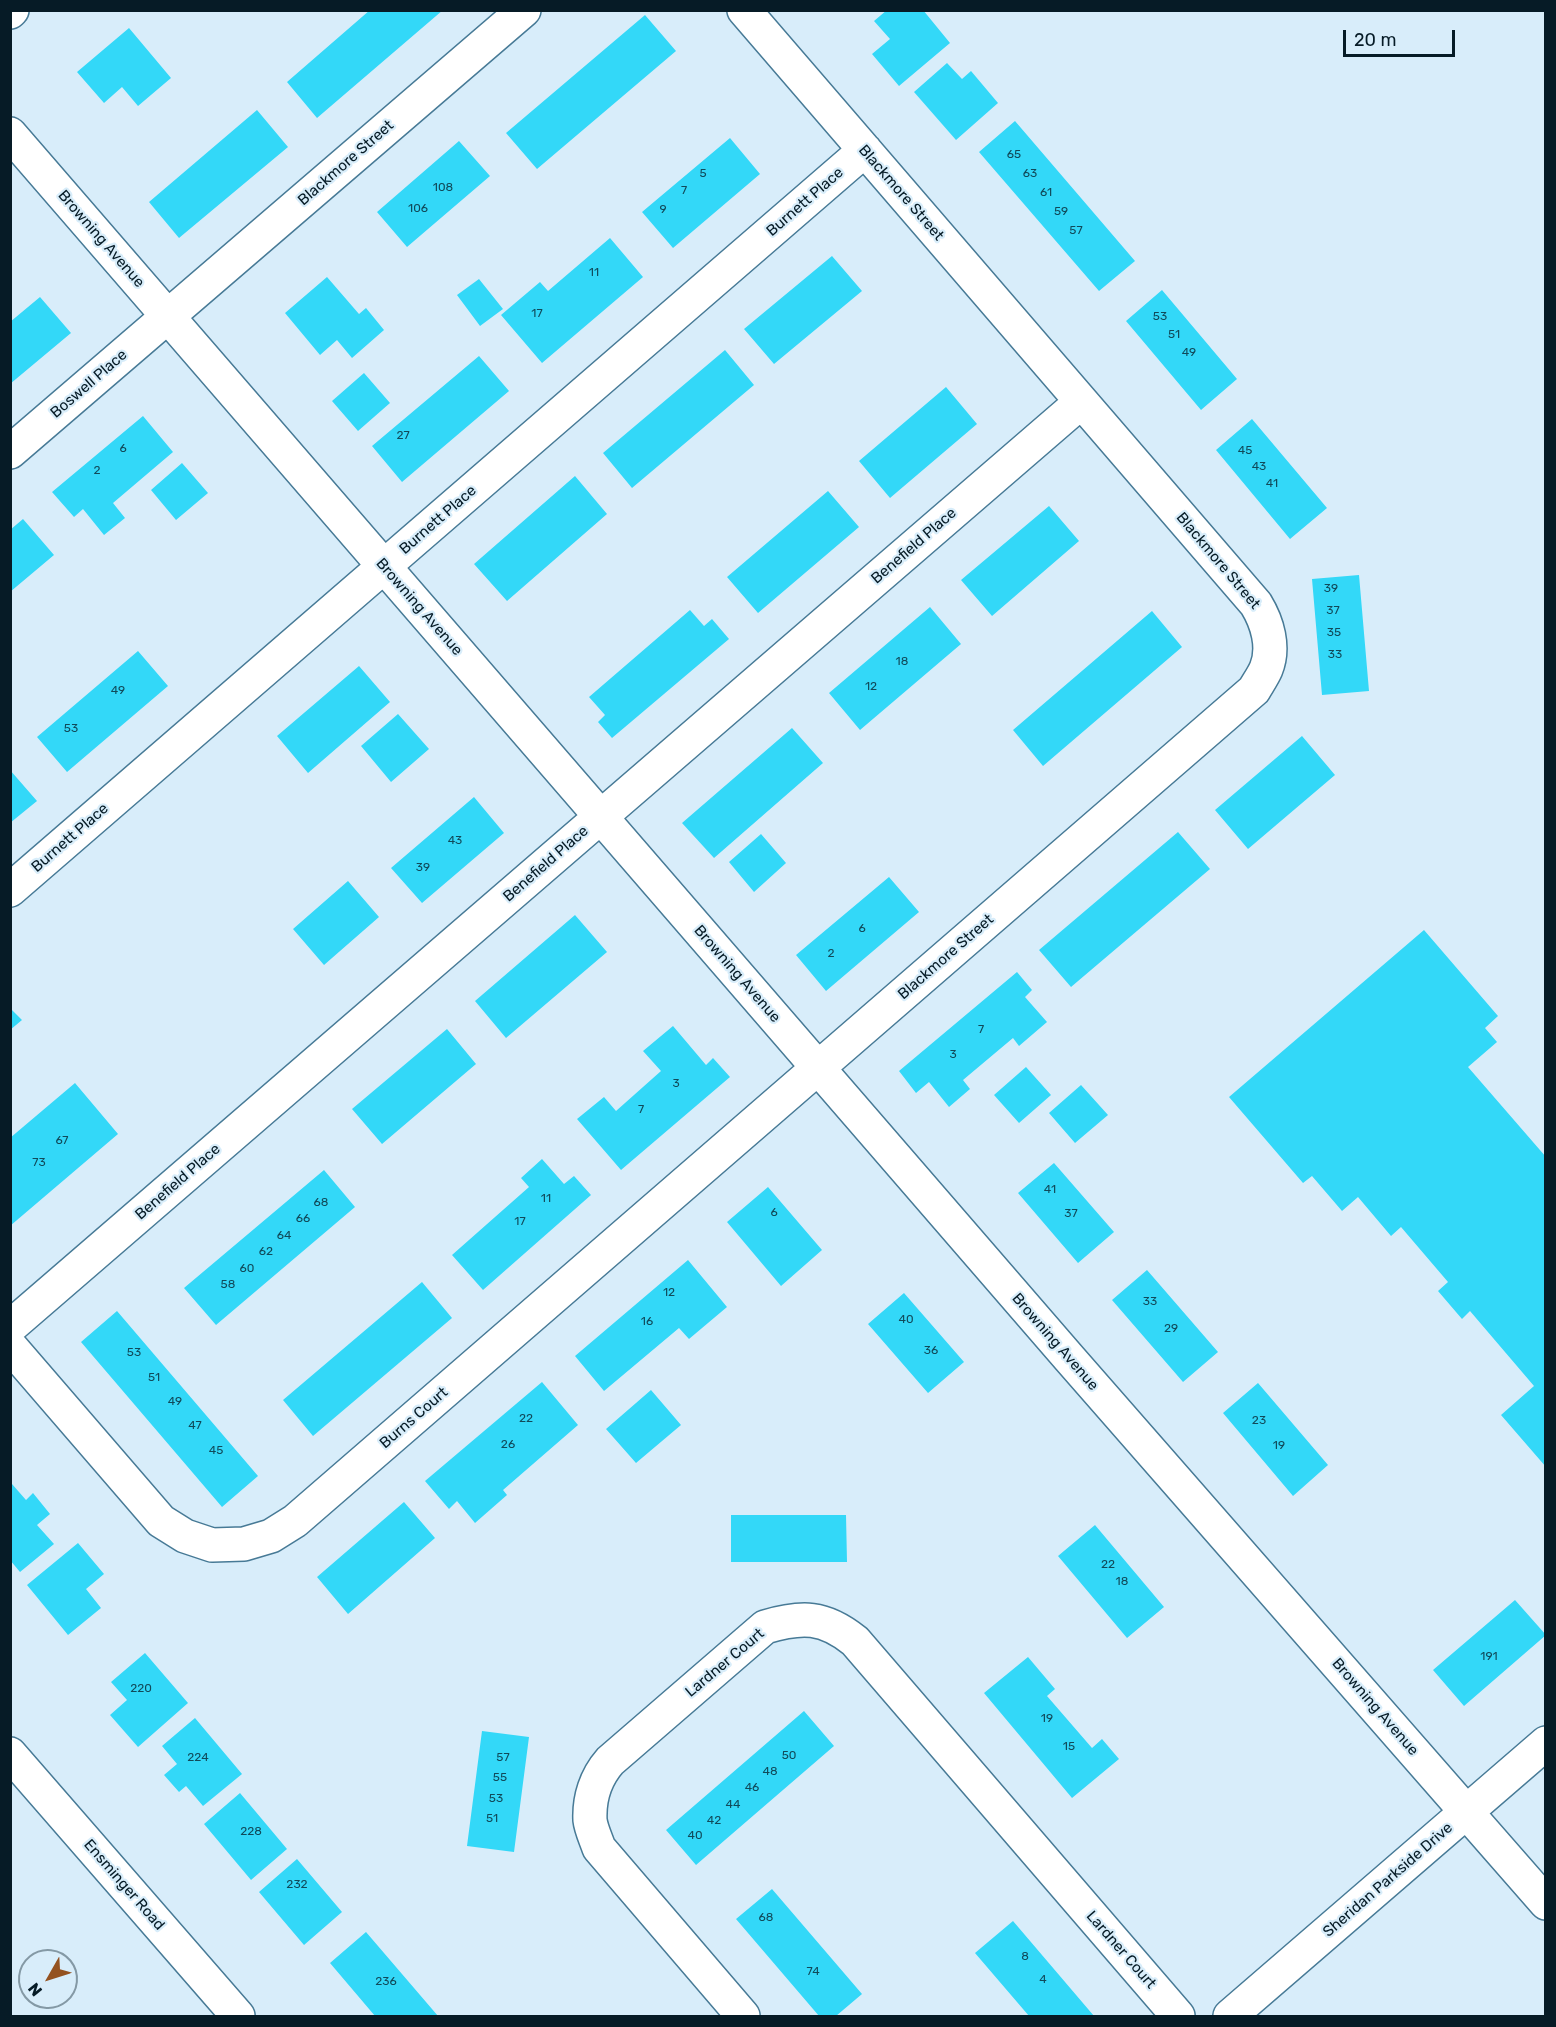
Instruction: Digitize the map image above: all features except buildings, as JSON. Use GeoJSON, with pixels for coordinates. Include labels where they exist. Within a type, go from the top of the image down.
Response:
{"type":"FeatureCollection","features":[{"type":"Feature","properties":{"kind":"street","name":"Blackmore Street"},"geometry":{"type":"LineString","coordinates":[[168,316],[524,10]]}},
{"type":"Feature","properties":{"kind":"street","name":"Blackmore Street"},"geometry":{"type":"LineString","coordinates":[[744,10],[1256,604],[1264,616],[1270,641],[1267,667],[1254,690],[818,1068]]}},
{"type":"Feature","properties":{"kind":"street","name":"Browning Avenue"},"geometry":{"type":"LineString","coordinates":[[10,134],[1085,1377],[1467,1811],[1545,1903]]}},
{"type":"Feature","properties":{"kind":"street","name":"Burnett Place"},"geometry":{"type":"LineString","coordinates":[[10,890],[865,150]]}},
{"type":"Feature","properties":{"kind":"street","name":"Boswell Place"},"geometry":{"type":"LineString","coordinates":[[10,452],[168,316]]}},
{"type":"Feature","properties":{"kind":"street","name":"Benefield Place"},"geometry":{"type":"LineString","coordinates":[[10,1327],[1081,402]]}},
{"type":"Feature","properties":{"kind":"street","name":"Burns Court"},"geometry":{"type":"LineString","coordinates":[[10,1346],[161,1521],[185,1536],[212,1545],[244,1544],[271,1536],[295,1521],[818,1068]]}},
{"type":"Feature","properties":{"kind":"street","name":"Lardner Court"},"geometry":{"type":"LineString","coordinates":[[742,2016],[599,1848],[590,1821],[592,1793],[610,1761],[765,1627],[790,1619],[817,1620],[843,1631],[855,1641],[1178,2016]]}},
{"type":"Feature","properties":{"kind":"street","name":"Sheridan Parkside Drive"},"geometry":{"type":"LineString","coordinates":[[1230,2016],[1545,1743]]}},
{"type":"Feature","properties":{"kind":"street","name":"Ensminger Road"},"geometry":{"type":"LineString","coordinates":[[10,1754],[238,2016]]}}]}
